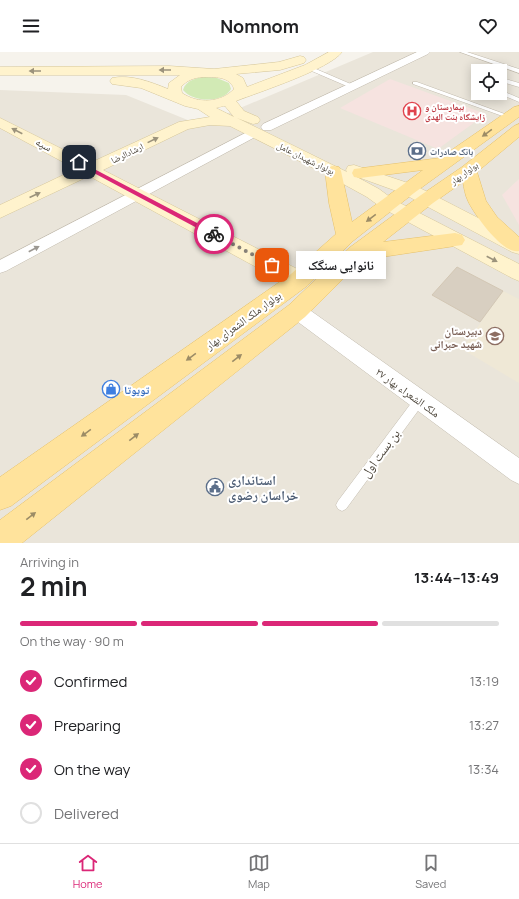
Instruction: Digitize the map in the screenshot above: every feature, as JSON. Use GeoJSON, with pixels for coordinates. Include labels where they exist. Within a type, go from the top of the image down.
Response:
{"type":"FeatureCollection","features":[{"type":"Feature","properties":{"kind":"main road","name":"بولوار ملک الشعرای بهار"},"geometry":{"type":"LineString","coordinates":[[0,495],[299,280],[351,245],[408,202],[446,163],[517,114]]}},
{"type":"Feature","properties":{"kind":"main road","name":"بولوار بهار"},"geometry":{"type":"LineString","coordinates":[[408,202],[468,170],[517,114]]}},
{"type":"Feature","properties":{"kind":"main road"},"geometry":{"type":"LineString","coordinates":[[360,173],[446,163]]}},
{"type":"Feature","properties":{"kind":"main road"},"geometry":{"type":"LineString","coordinates":[[468,170],[477,201],[480,206],[490,221],[517,246]]}},
{"type":"Feature","properties":{"kind":"main road"},"geometry":{"type":"LineString","coordinates":[[333,171],[338,203],[351,245],[462,244]]}},
{"type":"Feature","properties":{"kind":"main road","name":"بولوار ملک الشعرای بهار"},"geometry":{"type":"LineString","coordinates":[[0,540],[297,311],[351,245]]}},
{"type":"Feature","properties":{"kind":"street"},"geometry":{"type":"LineString","coordinates":[[179,98],[173,90],[177,82],[188,76],[280,66],[296,62],[315,52]]}},
{"type":"Feature","properties":{"kind":"street"},"geometry":{"type":"LineString","coordinates":[[0,267],[136,194],[261,130],[425,52]]}},
{"type":"Feature","properties":{"kind":"street"},"geometry":{"type":"LineString","coordinates":[[0,81],[120,81],[143,84],[192,103],[210,104],[231,99],[308,68],[336,53]]}},
{"type":"Feature","properties":{"kind":"street"},"geometry":{"type":"LineString","coordinates":[[0,71],[170,70],[228,75],[238,81],[241,89],[231,99]]}},
{"type":"Feature","properties":{"kind":"street","name":"بولوار شهیدان عامل"},"geometry":{"type":"LineString","coordinates":[[231,99],[239,114],[261,130],[373,193],[408,202]]}},
{"type":"Feature","properties":{"kind":"street","name":"بولوار شهیدان عامل"},"geometry":{"type":"LineString","coordinates":[[201,104],[212,112],[236,123],[261,130],[360,173],[408,202]]}},
{"type":"Feature","properties":{"kind":"street","name":"ارشادالرضا"},"geometry":{"type":"LineString","coordinates":[[0,212],[184,125],[210,121],[236,123]]}},
{"type":"Feature","properties":{"kind":"street","name":"سپه"},"geometry":{"type":"LineString","coordinates":[[0,122],[92,169],[136,194],[299,280]]}},
{"type":"Feature","properties":{"kind":"street"},"geometry":{"type":"LineString","coordinates":[[408,202],[486,230],[517,246]]}},
{"type":"Feature","properties":{"kind":"street"},"geometry":{"type":"LineString","coordinates":[[408,202],[462,244],[519,273]]}},
{"type":"Feature","properties":{"kind":"street"},"geometry":{"type":"LineString","coordinates":[[462,244],[475,235],[486,230]]}},
{"type":"Feature","properties":{"kind":"street","name":"ملک الشعراء بهار ۲۷"},"geometry":{"type":"LineString","coordinates":[[297,311],[419,401],[519,472]]}},
{"type":"Feature","properties":{"kind":"lane"},"geometry":{"type":"LineString","coordinates":[[462,52],[519,71]]}},
{"type":"Feature","properties":{"kind":"lane"},"geometry":{"type":"LineString","coordinates":[[308,68],[351,86]]}},
{"type":"Feature","properties":{"kind":"lane"},"geometry":{"type":"LineString","coordinates":[[507,81],[519,85]]}},
{"type":"Feature","properties":{"kind":"lane"},"geometry":{"type":"LineString","coordinates":[[415,83],[517,114]]}},
{"type":"Feature","properties":{"kind":"lane"},"geometry":{"type":"LineString","coordinates":[[506,100],[517,114]]}},
{"type":"Feature","properties":{"kind":"lane","name":"بن بست اول"},"geometry":{"type":"LineString","coordinates":[[342,505],[419,401]]}},
{"type":"Feature","properties":{"kind":"shaded area"},"geometry":{"type":"Polygon","coordinates":[[[373,52],[519,52],[519,543],[0,543],[0,90],[126,95],[200,125],[373,52]]]}},
{"type":"Feature","properties":{"kind":"shaded area","name":"بیمارستان و زایشگاه بنت الهدی"},"geometry":{"type":"Polygon","coordinates":[[[390,79],[486,114],[438,149],[340,108],[390,79]]]}},
{"type":"Feature","properties":{"kind":"shaded area"},"geometry":{"type":"Polygon","coordinates":[[[519,179],[519,225],[502,195],[519,179]]]}},
{"type":"Feature","properties":{"kind":"shaded area","name":"دبیرستان شهید حبرانی"},"geometry":{"type":"Polygon","coordinates":[[[503,291],[519,299],[519,383],[462,349],[503,291]]]}},
{"type":"Feature","properties":{"kind":"green space"},"geometry":{"type":"Polygon","coordinates":[[[205,77],[217,78],[229,83],[231,89],[222,97],[209,100],[195,98],[183,90],[189,82],[205,77]]]}},
{"type":"Feature","properties":{"kind":"building"},"geometry":{"type":"Polygon","coordinates":[[[457,267],[503,291],[480,322],[432,295],[457,267]]]}},
{"type":"Feature","properties":{"kind":"way so far"},"geometry":{"type":"LineString","coordinates":[[214,234],[272,265]]}},
{"type":"Feature","properties":{"kind":"place","name":"بیمارستان و زایشگاه بنت الهدی"},"geometry":{"type":"Point","coordinates":[412,111]}},
{"type":"Feature","properties":{"kind":"place","name":"بانک صادرات"},"geometry":{"type":"Point","coordinates":[417,151]}},
{"type":"Feature","properties":{"kind":"place","name":"نانوایی سنگک"},"geometry":{"type":"Point","coordinates":[272,265]}},
{"type":"Feature","properties":{"kind":"place","name":"دبیرستان شهید حبرانی"},"geometry":{"type":"Point","coordinates":[495,336]}},
{"type":"Feature","properties":{"kind":"place","name":"تویوتا"},"geometry":{"type":"Point","coordinates":[111,389]}},
{"type":"Feature","properties":{"kind":"place","name":"استانداری خراسان رضوی"},"geometry":{"type":"Point","coordinates":[215,487]}},
{"type":"Feature","properties":{"kind":"route"},"geometry":{"type":"LineString","coordinates":[[79,162],[136,194],[214,234]]}}]}
